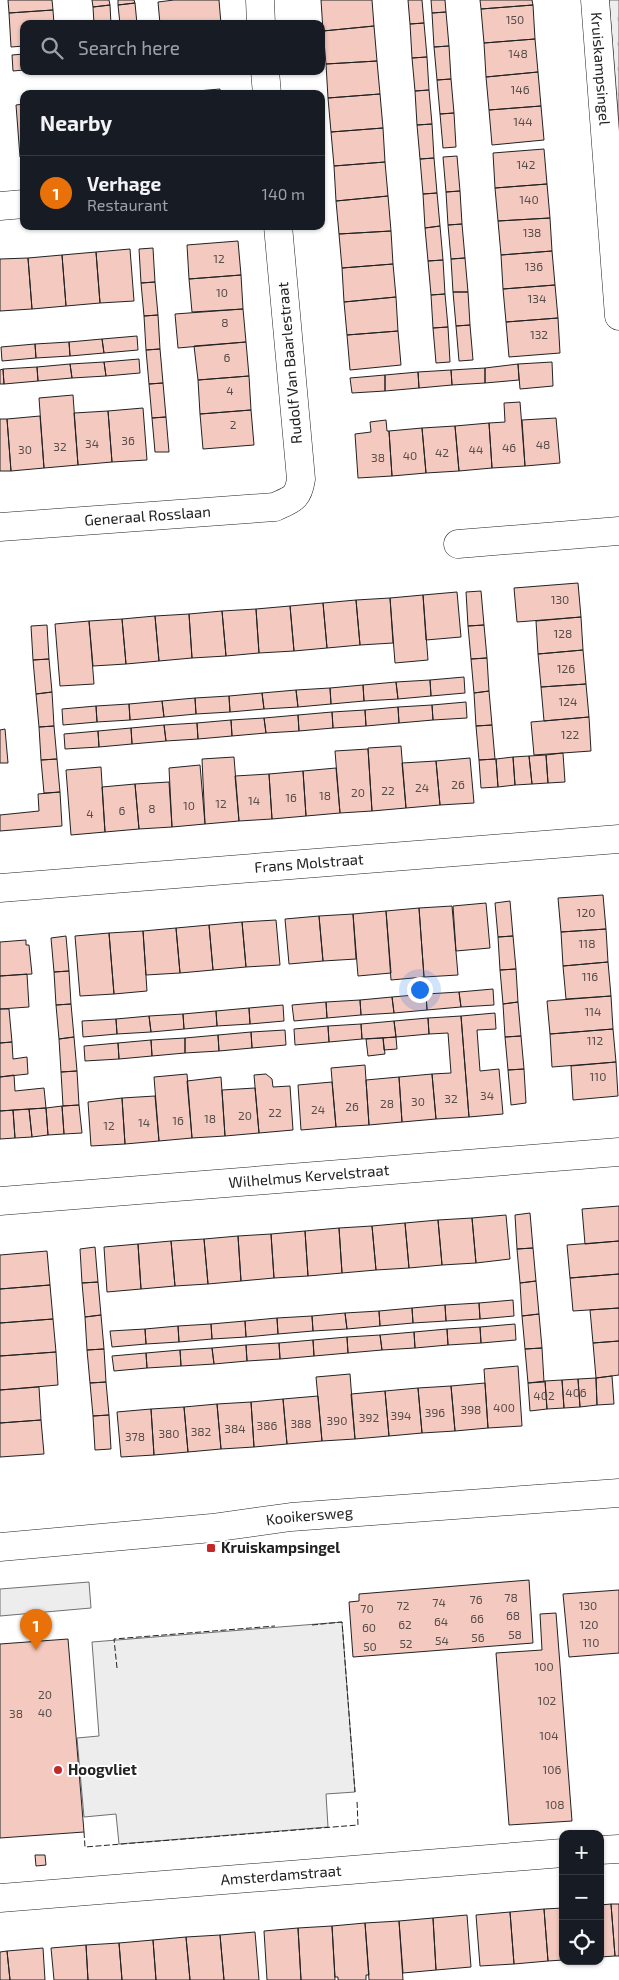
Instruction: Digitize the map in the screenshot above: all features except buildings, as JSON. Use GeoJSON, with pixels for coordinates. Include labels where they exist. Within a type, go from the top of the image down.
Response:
{"type":"FeatureCollection","features":[{"type":"Feature","properties":{"kind":"street"},"geometry":{"type":"LineString","coordinates":[[260,0],[261,20]]}},
{"type":"Feature","properties":{"kind":"street","name":"Kruiskampsingel"},"geometry":{"type":"LineString","coordinates":[[595,0],[619,316]]}},
{"type":"Feature","properties":{"kind":"street"},"geometry":{"type":"LineString","coordinates":[[265,75],[267,90]]}},
{"type":"Feature","properties":{"kind":"street"},"geometry":{"type":"LineString","coordinates":[[0,206],[20,204]]}},
{"type":"Feature","properties":{"kind":"street","name":"Rudolf Van Baarlestraat"},"geometry":{"type":"LineString","coordinates":[[278,230],[301,479],[299,491],[293,498]]}},
{"type":"Feature","properties":{"kind":"street","name":"Generaal Rosslaan"},"geometry":{"type":"LineString","coordinates":[[0,527],[275,507],[293,498]]}},
{"type":"Feature","properties":{"kind":"street"},"geometry":{"type":"LineString","coordinates":[[458,544],[619,531]]}},
{"type":"Feature","properties":{"kind":"street","name":"Frans Molstraat"},"geometry":{"type":"LineString","coordinates":[[0,888],[619,839]]}},
{"type":"Feature","properties":{"kind":"street","name":"Wilhelmus Kervelstraat"},"geometry":{"type":"LineString","coordinates":[[0,1201],[619,1152]]}},
{"type":"Feature","properties":{"kind":"street","name":"Kooikersweg"},"geometry":{"type":"LineString","coordinates":[[0,1547],[212,1528],[291,1517],[619,1493]]}},
{"type":"Feature","properties":{"kind":"street"},"geometry":{"type":"LineString","coordinates":[[604,1850],[619,1849]]}},
{"type":"Feature","properties":{"kind":"street","name":"Amsterdamstraat"},"geometry":{"type":"LineString","coordinates":[[0,1898],[559,1853]]}},
{"type":"Feature","properties":{"kind":"green space"},"geometry":{"type":"Polygon","coordinates":[[[609,0],[619,0],[619,125],[609,0]]]}},
{"type":"Feature","properties":{"kind":"shaded area"},"geometry":{"type":"Polygon","coordinates":[[[89,1582],[91,1608],[0,1616],[0,1589],[89,1582]]]}},
{"type":"Feature","properties":{"kind":"shaded area"},"geometry":{"type":"Polygon","coordinates":[[[342,1622],[355,1792],[326,1794],[328,1827],[119,1844],[116,1814],[84,1817],[77,1738],[99,1736],[92,1642],[342,1622]]]}},
{"type":"Feature","properties":{"kind":"fence"},"geometry":{"type":"LineString","coordinates":[[312,1625],[342,1622],[355,1792]]}},
{"type":"Feature","properties":{"kind":"fence"},"geometry":{"type":"LineString","coordinates":[[117,1668],[114,1639],[275,1626]]}},
{"type":"Feature","properties":{"kind":"fence"},"geometry":{"type":"LineString","coordinates":[[84,1832],[85,1847],[358,1825],[357,1800]]}},
{"type":"Feature","properties":{"kind":"place","name":"Kruiskampsingel"},"geometry":{"type":"Point","coordinates":[211,1548]}},
{"type":"Feature","properties":{"kind":"place","name":"Verhage"},"geometry":{"type":"Point","coordinates":[36,1650]}},
{"type":"Feature","properties":{"kind":"place","name":"Hoogvliet"},"geometry":{"type":"Point","coordinates":[58,1770]}}]}
